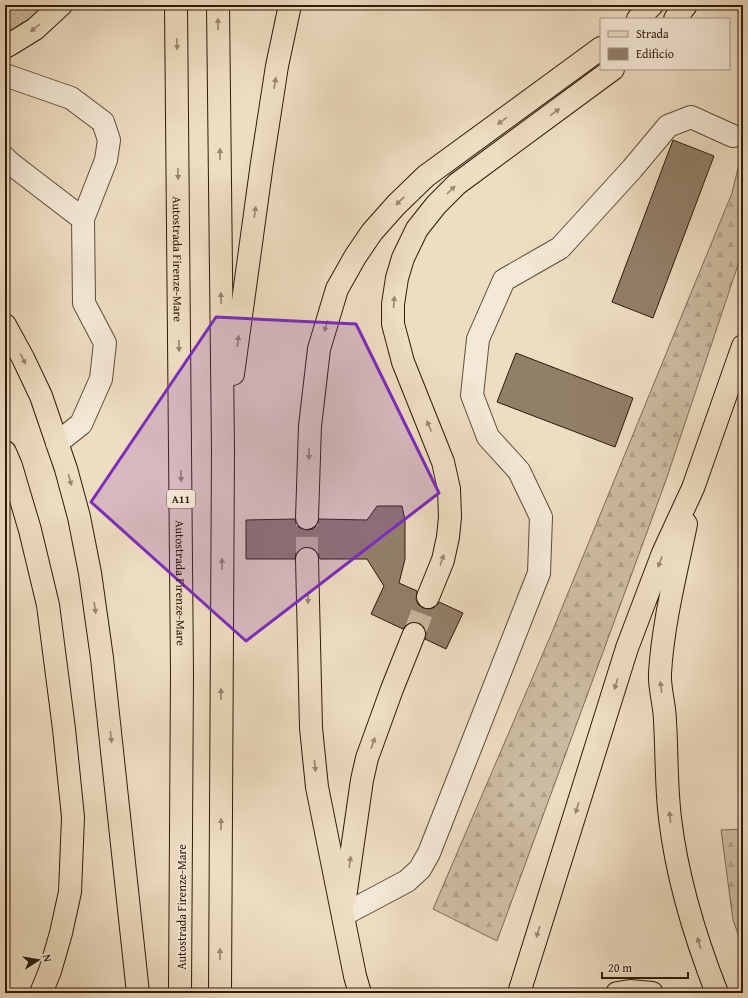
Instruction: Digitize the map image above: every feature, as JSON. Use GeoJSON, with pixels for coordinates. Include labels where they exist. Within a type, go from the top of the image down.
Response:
{"type":"FeatureCollection","features":[{"type":"Feature","properties":{"kind":"main road"},"geometry":{"type":"LineString","coordinates":[[5,47],[35,29],[61,5]]}},
{"type":"Feature","properties":{"kind":"main road","name":"Autostrada Firenze-Mare"},"geometry":{"type":"LineString","coordinates":[[176,5],[182,665],[180,993]]}},
{"type":"Feature","properties":{"kind":"main road"},"geometry":{"type":"LineString","coordinates":[[218,5],[223,449],[220,993]]}},
{"type":"Feature","properties":{"kind":"main road"},"geometry":{"type":"LineString","coordinates":[[223,449],[262,163],[277,66],[290,5]]}},
{"type":"Feature","properties":{"kind":"main road"},"geometry":{"type":"LineString","coordinates":[[639,18],[652,5]]}},
{"type":"Feature","properties":{"kind":"main road"},"geometry":{"type":"LineString","coordinates":[[676,18],[686,5]]}},
{"type":"Feature","properties":{"kind":"main road"},"geometry":{"type":"LineString","coordinates":[[307,518],[310,426],[319,349],[337,289],[355,257],[372,232],[396,204],[426,176],[600,49]]}},
{"type":"Feature","properties":{"kind":"main road"},"geometry":{"type":"LineString","coordinates":[[428,597],[443,560],[448,537],[450,517],[449,489],[443,462],[403,362],[393,324],[393,304],[396,278],[403,258],[417,229],[436,205],[457,184],[612,70]]}},
{"type":"Feature","properties":{"kind":"main road"},"geometry":{"type":"LineString","coordinates":[[5,325],[41,396],[66,468],[80,517],[90,573],[103,666],[138,993]]}},
{"type":"Feature","properties":{"kind":"main road"},"geometry":{"type":"LineString","coordinates":[[519,993],[627,648],[663,553],[693,488],[743,346]]}},
{"type":"Feature","properties":{"kind":"main road"},"geometry":{"type":"LineString","coordinates":[[5,452],[11,466],[30,530],[48,605],[64,729],[73,817],[70,892],[61,933],[50,971],[41,993]]}},
{"type":"Feature","properties":{"kind":"main road"},"geometry":{"type":"LineString","coordinates":[[693,488],[665,629],[660,675],[665,720],[670,818],[678,868],[691,918],[717,993]]}},
{"type":"Feature","properties":{"kind":"main road"},"geometry":{"type":"LineString","coordinates":[[307,559],[311,728],[317,787],[355,976],[360,993]]}},
{"type":"Feature","properties":{"kind":"main road"},"geometry":{"type":"LineString","coordinates":[[343,915],[362,780],[392,689],[414,634]]}},
{"type":"Feature","properties":{"kind":"main road"},"geometry":{"type":"LineString","coordinates":[[617,993],[630,991],[652,993]]}},
{"type":"Feature","properties":{"kind":"lane"},"geometry":{"type":"LineString","coordinates":[[5,75],[71,98],[103,122],[110,140],[106,160],[83,218],[84,303],[105,343],[101,379],[81,424],[57,443]]}},
{"type":"Feature","properties":{"kind":"lane"},"geometry":{"type":"LineString","coordinates":[[343,915],[407,881],[420,869],[429,853],[539,573],[541,516],[519,471],[488,437],[472,395],[478,339],[504,280],[560,248],[632,169],[668,126],[690,117],[733,136]]}},
{"type":"Feature","properties":{"kind":"lane"},"geometry":{"type":"LineString","coordinates":[[5,158],[10,164],[83,218]]}},
{"type":"Feature","properties":{"kind":"highlighted area"},"geometry":{"type":"Polygon","coordinates":[[[216,317],[356,324],[439,493],[246,641],[91,502],[216,317]]]}},
{"type":"Feature","properties":{"kind":"green space"},"geometry":{"type":"Polygon","coordinates":[[[5,5],[46,5],[32,17],[5,34],[5,5]]]}},
{"type":"Feature","properties":{"kind":"green space"},"geometry":{"type":"Polygon","coordinates":[[[743,147],[743,250],[665,483],[497,941],[433,909],[550,637],[732,193],[743,147]]]}},
{"type":"Feature","properties":{"kind":"green space"},"geometry":{"type":"Polygon","coordinates":[[[743,829],[743,948],[733,920],[721,830],[743,829]]]}},
{"type":"Feature","properties":{"kind":"building"},"geometry":{"type":"Polygon","coordinates":[[[673,140],[714,156],[653,318],[612,302],[673,140]]]}},
{"type":"Feature","properties":{"kind":"building"},"geometry":{"type":"Polygon","coordinates":[[[516,353],[633,398],[615,447],[497,402],[516,353]]]}},
{"type":"Feature","properties":{"kind":"building"},"geometry":{"type":"Polygon","coordinates":[[[377,506],[402,506],[405,520],[405,559],[399,583],[417,591],[416,599],[418,604],[423,608],[430,609],[435,607],[439,602],[463,613],[446,649],[425,639],[426,632],[424,626],[419,623],[412,622],[407,624],[403,629],[371,614],[384,586],[367,559],[320,559],[317,552],[313,548],[307,547],[300,549],[296,553],[295,559],[246,559],[246,520],[295,519],[296,524],[300,528],[307,530],[313,529],[317,525],[319,519],[367,520],[377,506]]]}},
{"type":"Feature","properties":{"kind":"tunnel"},"geometry":{"type":"LineString","coordinates":[[307,518],[307,559]]}},
{"type":"Feature","properties":{"kind":"tunnel"},"geometry":{"type":"LineString","coordinates":[[414,634],[428,597]]}}]}
